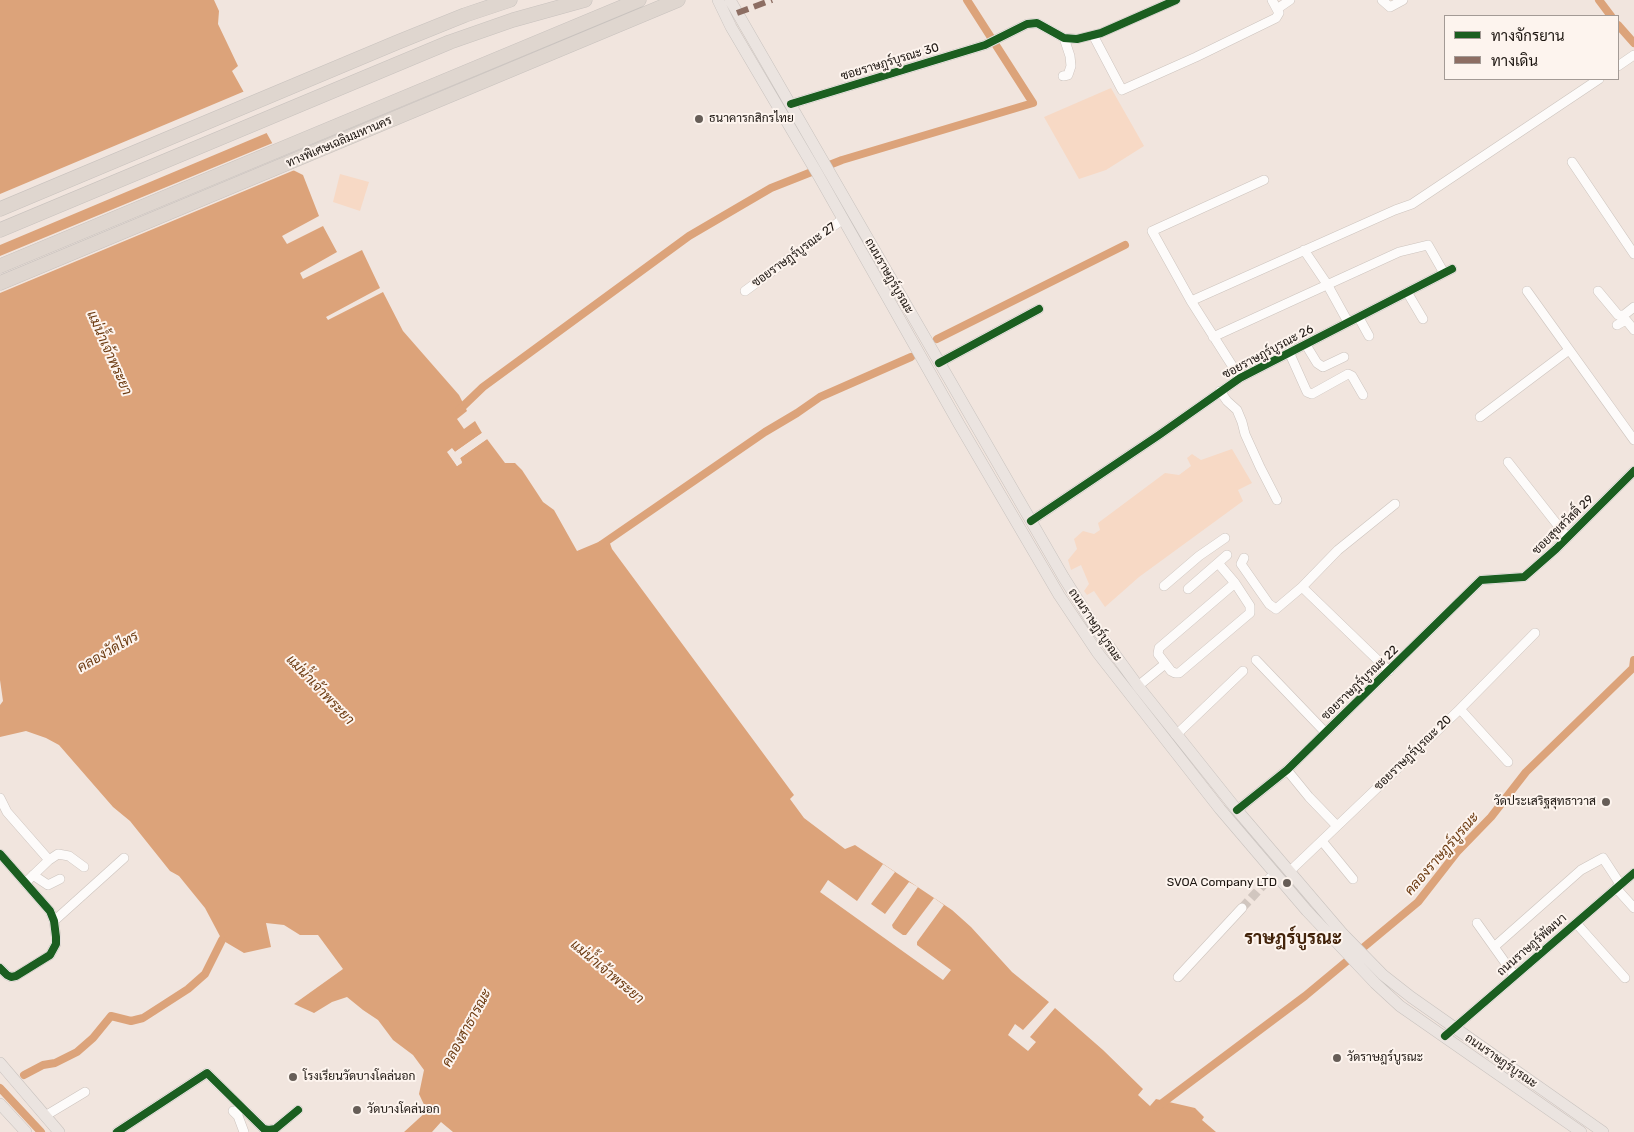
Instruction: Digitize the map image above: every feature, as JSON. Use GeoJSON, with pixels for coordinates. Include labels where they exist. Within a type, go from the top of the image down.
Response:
{"type":"FeatureCollection","features":[{"type":"Feature","properties":{"kind":"highway"},"geometry":{"type":"LineString","coordinates":[[0,209],[398,42],[510,0]]}},
{"type":"Feature","properties":{"kind":"highway"},"geometry":{"type":"LineString","coordinates":[[0,230],[450,42],[513,20],[585,0]]}},
{"type":"Feature","properties":{"kind":"highway","name":"ทางพิเศษเฉลิมมหานคร"},"geometry":{"type":"LineString","coordinates":[[0,266],[640,0]]}},
{"type":"Feature","properties":{"kind":"highway","name":"ทางพิเศษเฉลิมมหานคร"},"geometry":{"type":"LineString","coordinates":[[0,283],[678,0]]}},
{"type":"Feature","properties":{"kind":"main road","name":"ถนนราษฎร์บูรณะ"},"geometry":{"type":"LineString","coordinates":[[718,0],[731,27],[820,167],[939,363],[1030,521],[1095,628],[1176,735],[1290,871],[1338,937]]}},
{"type":"Feature","properties":{"kind":"main road","name":"ถนนราษฎร์บูรณะ"},"geometry":{"type":"LineString","coordinates":[[730,0],[791,104],[843,219],[959,424],[1096,652],[1173,751],[1275,873],[1379,979],[1400,1006],[1581,1132]]}},
{"type":"Feature","properties":{"kind":"main road","name":"ถนนราษฎร์บูรณะ"},"geometry":{"type":"LineString","coordinates":[[1379,979],[1411,997],[1603,1132]]}},
{"type":"Feature","properties":{"kind":"main road"},"geometry":{"type":"LineString","coordinates":[[0,1063],[58,1132]]}},
{"type":"Feature","properties":{"kind":"main road"},"geometry":{"type":"LineString","coordinates":[[0,1104],[26,1132]]}},
{"type":"Feature","properties":{"kind":"street"},"geometry":{"type":"LineString","coordinates":[[1063,76],[1068,75],[1071,66],[1064,38],[1078,39],[1094,35],[1176,0]]}},
{"type":"Feature","properties":{"kind":"street"},"geometry":{"type":"LineString","coordinates":[[1094,35],[1122,90],[1276,18],[1279,13],[1272,0]]}},
{"type":"Feature","properties":{"kind":"street"},"geometry":{"type":"LineString","coordinates":[[1278,9],[1290,0]]}},
{"type":"Feature","properties":{"kind":"street"},"geometry":{"type":"LineString","coordinates":[[1382,0],[1390,7],[1403,0]]}},
{"type":"Feature","properties":{"kind":"street","name":"ซอยราษฎร์บูรณะ 30"},"geometry":{"type":"LineString","coordinates":[[791,104],[985,45],[1032,24],[1037,23],[1064,38]]}},
{"type":"Feature","properties":{"kind":"street"},"geometry":{"type":"LineString","coordinates":[[1619,65],[1634,55]]}},
{"type":"Feature","properties":{"kind":"street"},"geometry":{"type":"LineString","coordinates":[[1191,301],[1412,204],[1598,80]]}},
{"type":"Feature","properties":{"kind":"street"},"geometry":{"type":"LineString","coordinates":[[1572,162],[1634,254]]}},
{"type":"Feature","properties":{"kind":"street"},"geometry":{"type":"LineString","coordinates":[[1240,378],[1191,301],[1152,232],[1264,180]]}},
{"type":"Feature","properties":{"kind":"street","name":"ซอยราษฎร์บูรณะ 27"},"geometry":{"type":"LineString","coordinates":[[745,291],[843,219]]}},
{"type":"Feature","properties":{"kind":"street","name":"ซอยราษฎร์บูรณะ 26"},"geometry":{"type":"LineString","coordinates":[[1030,521],[1159,435],[1220,390],[1240,378],[1448,271],[1430,247],[1425,245],[1399,252],[1327,284]]}},
{"type":"Feature","properties":{"kind":"street"},"geometry":{"type":"LineString","coordinates":[[1304,250],[1327,284],[1348,322]]}},
{"type":"Feature","properties":{"kind":"street"},"geometry":{"type":"LineString","coordinates":[[1213,337],[1327,284]]}},
{"type":"Feature","properties":{"kind":"street"},"geometry":{"type":"LineString","coordinates":[[1527,291],[1634,440]]}},
{"type":"Feature","properties":{"kind":"street"},"geometry":{"type":"LineString","coordinates":[[1598,291],[1618,315],[1624,315],[1634,307]]}},
{"type":"Feature","properties":{"kind":"street"},"geometry":{"type":"LineString","coordinates":[[1408,292],[1423,319]]}},
{"type":"Feature","properties":{"kind":"street"},"geometry":{"type":"LineString","coordinates":[[939,363],[1039,309]]}},
{"type":"Feature","properties":{"kind":"street"},"geometry":{"type":"LineString","coordinates":[[1359,318],[1369,336]]}},
{"type":"Feature","properties":{"kind":"street"},"geometry":{"type":"LineString","coordinates":[[1617,325],[1626,320],[1634,330]]}},
{"type":"Feature","properties":{"kind":"street"},"geometry":{"type":"LineString","coordinates":[[1306,345],[1317,363],[1323,367],[1344,357]]}},
{"type":"Feature","properties":{"kind":"street"},"geometry":{"type":"LineString","coordinates":[[1480,417],[1569,350]]}},
{"type":"Feature","properties":{"kind":"street"},"geometry":{"type":"LineString","coordinates":[[1289,352],[1307,392],[1312,394],[1348,374],[1352,376],[1362,395]]}},
{"type":"Feature","properties":{"kind":"street"},"geometry":{"type":"LineString","coordinates":[[1220,390],[1238,414],[1245,434],[1277,500]]}},
{"type":"Feature","properties":{"kind":"street"},"geometry":{"type":"LineString","coordinates":[[1508,462],[1567,537]]}},
{"type":"Feature","properties":{"kind":"street","name":"ซอยสุขสวัสดิ์ 29"},"geometry":{"type":"LineString","coordinates":[[1500,578],[1524,577],[1634,471]]}},
{"type":"Feature","properties":{"kind":"street"},"geometry":{"type":"LineString","coordinates":[[1244,558],[1241,564],[1274,609],[1277,608],[1302,587],[1338,550],[1395,504]]}},
{"type":"Feature","properties":{"kind":"street"},"geometry":{"type":"LineString","coordinates":[[1164,586],[1199,556],[1225,538]]}},
{"type":"Feature","properties":{"kind":"street"},"geometry":{"type":"LineString","coordinates":[[1188,589],[1227,555]]}},
{"type":"Feature","properties":{"kind":"street"},"geometry":{"type":"LineString","coordinates":[[1218,563],[1236,584],[1250,606],[1250,612],[1179,673],[1171,671],[1158,654],[1159,648],[1236,584]]}},
{"type":"Feature","properties":{"kind":"street","name":"ซอยราษฎร์บูรณะ 22"},"geometry":{"type":"LineString","coordinates":[[1237,810],[1287,770],[1481,580],[1500,578]]}},
{"type":"Feature","properties":{"kind":"street"},"geometry":{"type":"LineString","coordinates":[[1302,587],[1389,671]]}},
{"type":"Feature","properties":{"kind":"street","name":"ซอยราษฎร์บูรณะ 20"},"geometry":{"type":"LineString","coordinates":[[1290,871],[1460,709],[1535,633]]}},
{"type":"Feature","properties":{"kind":"street"},"geometry":{"type":"LineString","coordinates":[[1256,660],[1325,732]]}},
{"type":"Feature","properties":{"kind":"street"},"geometry":{"type":"LineString","coordinates":[[1138,686],[1165,664]]}},
{"type":"Feature","properties":{"kind":"street"},"geometry":{"type":"LineString","coordinates":[[1176,735],[1244,671]]}},
{"type":"Feature","properties":{"kind":"street"},"geometry":{"type":"LineString","coordinates":[[1460,709],[1508,762]]}},
{"type":"Feature","properties":{"kind":"street"},"geometry":{"type":"LineString","coordinates":[[1287,770],[1309,797],[1337,826]]}},
{"type":"Feature","properties":{"kind":"street"},"geometry":{"type":"LineString","coordinates":[[0,798],[4,815],[49,860]]}},
{"type":"Feature","properties":{"kind":"street"},"geometry":{"type":"LineString","coordinates":[[1322,841],[1353,879]]}},
{"type":"Feature","properties":{"kind":"street"},"geometry":{"type":"LineString","coordinates":[[0,854],[50,911],[54,921],[56,944],[50,955],[16,976],[11,977],[0,968]]}},
{"type":"Feature","properties":{"kind":"street"},"geometry":{"type":"LineString","coordinates":[[25,883],[58,854],[76,859],[84,867]]}},
{"type":"Feature","properties":{"kind":"street"},"geometry":{"type":"LineString","coordinates":[[54,921],[124,858]]}},
{"type":"Feature","properties":{"kind":"street"},"geometry":{"type":"LineString","coordinates":[[1494,947],[1582,870],[1603,858],[1618,886],[1634,908]]}},
{"type":"Feature","properties":{"kind":"street"},"geometry":{"type":"LineString","coordinates":[[1266,882],[1275,873]]}},
{"type":"Feature","properties":{"kind":"street","name":"ถนนราษฎร์พัฒนา"},"geometry":{"type":"LineString","coordinates":[[1445,1036],[1634,873]]}},
{"type":"Feature","properties":{"kind":"street"},"geometry":{"type":"LineString","coordinates":[[33,875],[48,885],[60,879]]}},
{"type":"Feature","properties":{"kind":"street"},"geometry":{"type":"LineString","coordinates":[[1178,977],[1242,908]]}},
{"type":"Feature","properties":{"kind":"street"},"geometry":{"type":"LineString","coordinates":[[1477,923],[1514,975]]}},
{"type":"Feature","properties":{"kind":"street"},"geometry":{"type":"LineString","coordinates":[[1576,923],[1625,978]]}},
{"type":"Feature","properties":{"kind":"street"},"geometry":{"type":"LineString","coordinates":[[117,1132],[207,1073],[264,1129],[274,1129],[298,1110]]}},
{"type":"Feature","properties":{"kind":"street"},"geometry":{"type":"LineString","coordinates":[[45,1116],[85,1092]]}},
{"type":"Feature","properties":{"kind":"street"},"geometry":{"type":"LineString","coordinates":[[233,1111],[238,1116],[244,1132]]}},
{"type":"Feature","properties":{"kind":"shaded area"},"geometry":{"type":"Polygon","coordinates":[[[1111,88],[1144,146],[1106,170],[1079,179],[1044,117],[1111,88]]]}},
{"type":"Feature","properties":{"kind":"shaded area"},"geometry":{"type":"Polygon","coordinates":[[[340,174],[369,182],[360,211],[333,202],[340,174]]]}},
{"type":"Feature","properties":{"kind":"shaded area"},"geometry":{"type":"Polygon","coordinates":[[[1232,449],[1252,483],[1238,490],[1243,501],[1139,577],[1105,607],[1094,591],[1087,595],[1084,591],[1089,584],[1081,565],[1071,570],[1068,560],[1077,549],[1074,539],[1083,531],[1094,534],[1100,530],[1098,523],[1165,473],[1179,475],[1191,466],[1187,458],[1192,454],[1201,460],[1232,449]]]}},
{"type":"Feature","properties":{"kind":"water"},"geometry":{"type":"Polygon","coordinates":[[[0,0],[214,0],[219,11],[218,24],[238,66],[232,71],[285,166],[303,175],[319,216],[282,236],[287,244],[323,226],[337,252],[300,273],[303,279],[362,250],[380,288],[326,317],[328,320],[383,292],[403,331],[459,395],[467,411],[457,419],[464,429],[475,421],[482,433],[455,452],[452,449],[448,452],[457,466],[462,463],[460,458],[487,439],[505,463],[515,463],[522,470],[543,502],[554,510],[577,551],[608,538],[612,549],[794,795],[790,799],[804,818],[845,849],[855,845],[952,910],[971,927],[1012,972],[1049,1002],[1023,1030],[1015,1024],[1008,1035],[1028,1051],[1036,1042],[1030,1037],[1055,1008],[1103,1050],[1143,1089],[1138,1095],[1150,1106],[1156,1099],[1195,1108],[1204,1117],[1202,1120],[1216,1132],[453,1132],[441,1122],[432,1132],[404,1132],[427,1111],[419,1094],[424,1070],[413,1055],[393,1040],[378,1020],[347,997],[332,1002],[314,1013],[294,1004],[343,969],[318,935],[300,935],[284,925],[266,923],[271,947],[244,953],[222,940],[205,908],[179,876],[170,871],[130,821],[113,807],[59,745],[26,731],[0,737],[0,705],[3,701],[0,680],[0,0]]]}},
{"type":"Feature","properties":{"kind":"pier"},"geometry":{"type":"Polygon","coordinates":[[[245,91],[269,132],[0,245],[0,194],[245,91]]]}},
{"type":"Feature","properties":{"kind":"pier"},"geometry":{"type":"Polygon","coordinates":[[[275,142],[287,164],[297,169],[0,293],[0,256],[275,142]]]}},
{"type":"Feature","properties":{"kind":"pier"},"geometry":{"type":"Polygon","coordinates":[[[482,433],[484,435],[456,454],[451,452],[458,463],[458,456],[486,437],[487,439],[460,458],[462,462],[457,466],[447,452],[452,448],[455,452],[482,433]]]}},
{"type":"Feature","properties":{"kind":"pier"},"geometry":{"type":"Polygon","coordinates":[[[883,864],[895,872],[871,904],[885,914],[909,882],[918,887],[892,925],[893,928],[903,935],[906,935],[934,898],[944,905],[917,942],[917,945],[951,970],[943,980],[820,892],[828,880],[857,901],[883,864]]]}},
{"type":"Feature","properties":{"kind":"waterway"},"geometry":{"type":"LineString","coordinates":[[457,412],[483,387],[689,236],[771,188],[842,160],[1033,103],[967,0]]}},
{"type":"Feature","properties":{"kind":"waterway"},"geometry":{"type":"LineString","coordinates":[[1599,0],[1610,15]]}},
{"type":"Feature","properties":{"kind":"waterway"},"geometry":{"type":"LineString","coordinates":[[1619,26],[1634,43]]}},
{"type":"Feature","properties":{"kind":"waterway"},"geometry":{"type":"LineString","coordinates":[[937,339],[1125,245]]}},
{"type":"Feature","properties":{"kind":"waterway"},"geometry":{"type":"LineString","coordinates":[[601,545],[765,432],[820,397],[911,357]]}},
{"type":"Feature","properties":{"kind":"waterway","name":"คลองราษฎร์บูรณะ"},"geometry":{"type":"LineString","coordinates":[[1157,1107],[1305,996],[1418,902],[1457,852],[1491,817],[1526,772],[1633,668],[1634,660]]}},
{"type":"Feature","properties":{"kind":"waterway"},"geometry":{"type":"LineString","coordinates":[[24,1075],[43,1065],[55,1063],[77,1052],[93,1038],[111,1016],[131,1021],[143,1018],[188,989],[205,974],[222,940]]}},
{"type":"Feature","properties":{"kind":"waterway"},"geometry":{"type":"LineString","coordinates":[[0,1088],[41,1132]]}},
{"type":"Feature","properties":{"kind":"tunnel"},"geometry":{"type":"LineString","coordinates":[[1242,908],[1266,882]]}},
{"type":"Feature","properties":{"kind":"marked path"},"geometry":{"type":"LineString","coordinates":[[737,13],[772,0]]}},
{"type":"Feature","properties":{"kind":"cycle path"},"geometry":{"type":"LineString","coordinates":[[791,104],[985,45],[1027,24],[1037,23],[1064,38],[1077,39],[1101,33],[1176,0]]}},
{"type":"Feature","properties":{"kind":"cycle path"},"geometry":{"type":"LineString","coordinates":[[1031,521],[1240,378],[1452,269]]}},
{"type":"Feature","properties":{"kind":"cycle path"},"geometry":{"type":"LineString","coordinates":[[939,363],[1039,309]]}},
{"type":"Feature","properties":{"kind":"cycle path"},"geometry":{"type":"LineString","coordinates":[[1237,810],[1287,770],[1481,580],[1524,577],[1556,549],[1634,471]]}},
{"type":"Feature","properties":{"kind":"cycle path"},"geometry":{"type":"LineString","coordinates":[[0,854],[50,911],[54,921],[56,937],[56,944],[50,955],[16,976],[11,977],[0,968]]}},
{"type":"Feature","properties":{"kind":"cycle path"},"geometry":{"type":"LineString","coordinates":[[1445,1036],[1634,873]]}},
{"type":"Feature","properties":{"kind":"cycle path"},"geometry":{"type":"LineString","coordinates":[[117,1132],[207,1073],[264,1129],[275,1129],[298,1110]]}},
{"type":"Feature","properties":{"kind":"place","name":"ธนาคารกสิกรไทย"},"geometry":{"type":"Point","coordinates":[699,119]}},
{"type":"Feature","properties":{"kind":"place","name":"วัดประเสริฐสุทธาวาส"},"geometry":{"type":"Point","coordinates":[1606,802]}},
{"type":"Feature","properties":{"kind":"place","name":"SVOA Company LTD"},"geometry":{"type":"Point","coordinates":[1287,883]}},
{"type":"Feature","properties":{"kind":"place","name":"วัดราษฎร์บูรณะ"},"geometry":{"type":"Point","coordinates":[1337,1058]}},
{"type":"Feature","properties":{"kind":"place","name":"โรงเรียนวัดบางโคล่นอก"},"geometry":{"type":"Point","coordinates":[293,1077]}},
{"type":"Feature","properties":{"kind":"place","name":"วัดบางโคล่นอก"},"geometry":{"type":"Point","coordinates":[357,1110]}},
{"type":"Feature","properties":{"kind":"district","name":"ราษฎร์บูรณะ"},"geometry":{"type":"Point","coordinates":[1293,939]}},
{"type":"Feature","properties":{"kind":"water label","name":"แม่น้ำเจ้าพระยา"},"geometry":{"type":"Point","coordinates":[109,353]}},
{"type":"Feature","properties":{"kind":"water label","name":"คลองวัดไทร"},"geometry":{"type":"Point","coordinates":[108,652]}},
{"type":"Feature","properties":{"kind":"water label","name":"แม่น้ำเจ้าพระยา"},"geometry":{"type":"Point","coordinates":[320,690]}},
{"type":"Feature","properties":{"kind":"water label","name":"แม่น้ำเจ้าพระยา"},"geometry":{"type":"Point","coordinates":[607,972]}},
{"type":"Feature","properties":{"kind":"water label","name":"คลองสาธารณะ"},"geometry":{"type":"Point","coordinates":[467,1028]}}]}
